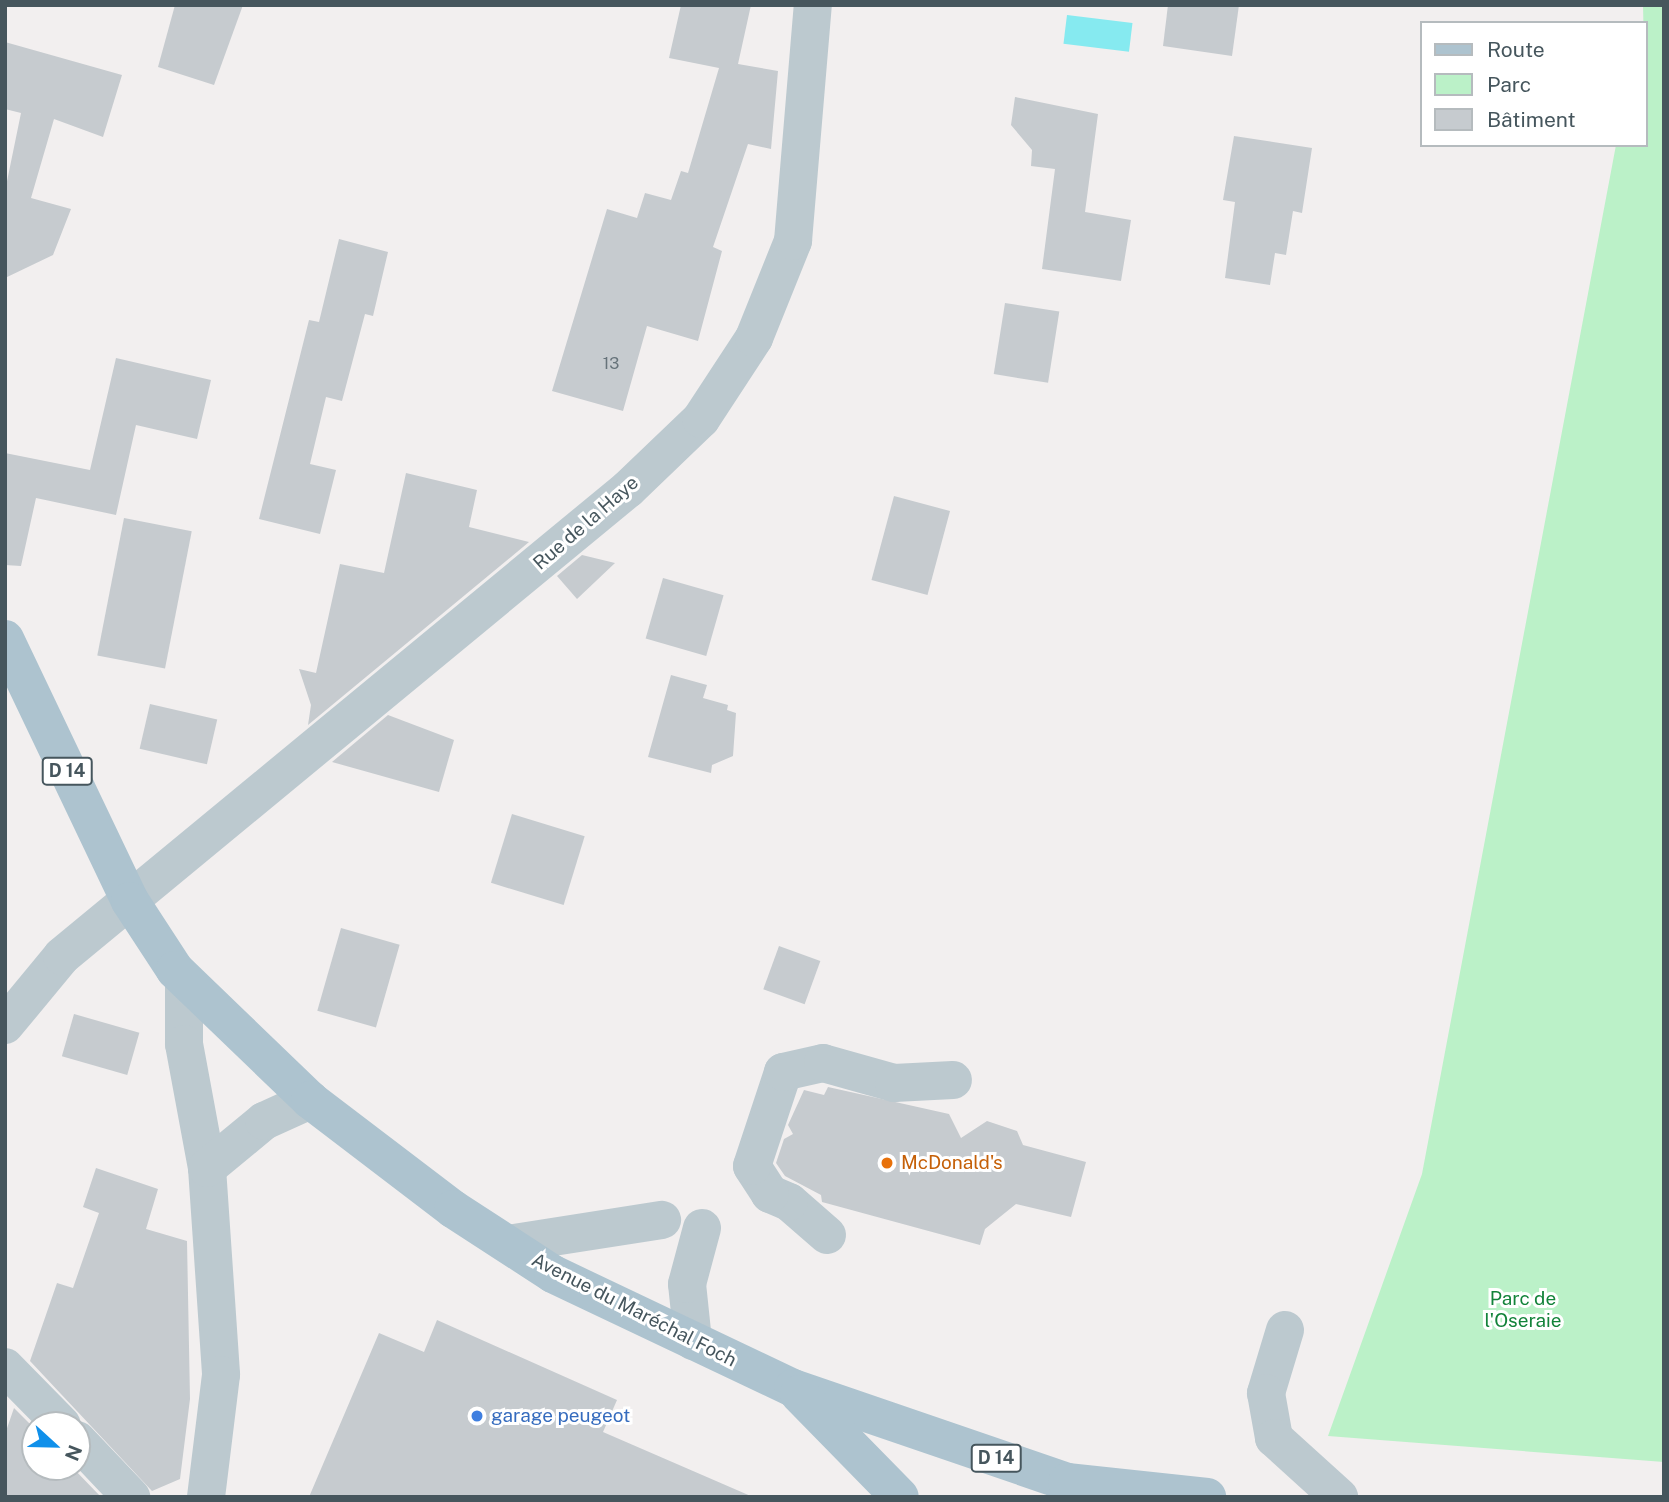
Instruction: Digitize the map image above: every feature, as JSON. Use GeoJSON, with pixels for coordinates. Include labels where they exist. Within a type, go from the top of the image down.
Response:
{"type":"FeatureCollection","features":[{"type":"Feature","properties":{"kind":"main road","name":"Avenue du Maréchal Foch"},"geometry":{"type":"LineString","coordinates":[[5,639],[130,901],[184,980],[310,1100],[553,1274],[793,1388]]}},
{"type":"Feature","properties":{"kind":"main road","name":"D 14"},"geometry":{"type":"LineString","coordinates":[[793,1388],[1071,1489],[1207,1497]]}},
{"type":"Feature","properties":{"kind":"main road","name":"D 14"},"geometry":{"type":"LineString","coordinates":[[793,1388],[900,1497]]}},
{"type":"Feature","properties":{"kind":"street","name":"Rue de la Haye"},"geometry":{"type":"LineString","coordinates":[[5,1025],[62,956],[628,489],[701,419],[754,338],[793,241],[813,5]]}},
{"type":"Feature","properties":{"kind":"street"},"geometry":{"type":"LineString","coordinates":[[184,980],[184,1044],[207,1168],[221,1375],[206,1497]]}},
{"type":"Feature","properties":{"kind":"street"},"geometry":{"type":"LineString","coordinates":[[827,1235],[789,1202],[769,1194],[752,1166],[783,1072],[823,1063],[894,1083],[953,1080]]}},
{"type":"Feature","properties":{"kind":"street"},"geometry":{"type":"LineString","coordinates":[[207,1168],[264,1121],[310,1100]]}},
{"type":"Feature","properties":{"kind":"street"},"geometry":{"type":"LineString","coordinates":[[508,1244],[662,1220]]}},
{"type":"Feature","properties":{"kind":"street"},"geometry":{"type":"LineString","coordinates":[[693,1341],[687,1284],[702,1228]]}},
{"type":"Feature","properties":{"kind":"street"},"geometry":{"type":"LineString","coordinates":[[1286,1330],[1266,1393],[1274,1438],[1339,1497]]}},
{"type":"Feature","properties":{"kind":"street"},"geometry":{"type":"LineString","coordinates":[[5,1367],[48,1411]]}},
{"type":"Feature","properties":{"kind":"street"},"geometry":{"type":"LineString","coordinates":[[91,1455],[131,1497]]}},
{"type":"Feature","properties":{"kind":"green space","name":"Parc de l'Oseraie"},"geometry":{"type":"Polygon","coordinates":[[[1643,5],[1664,5],[1664,1462],[1328,1436],[1422,1174],[1616,147],[1648,147],[1648,21],[1643,21],[1643,5]]]}},
{"type":"Feature","properties":{"kind":"water"},"geometry":{"type":"Polygon","coordinates":[[[1067,15],[1133,23],[1129,52],[1063,44],[1067,15]]]}},
{"type":"Feature","properties":{"kind":"building"},"geometry":{"type":"Polygon","coordinates":[[[175,5],[243,5],[214,85],[158,67],[175,5]]]}},
{"type":"Feature","properties":{"kind":"building"},"geometry":{"type":"Polygon","coordinates":[[[681,5],[751,5],[738,64],[778,71],[771,149],[748,144],[713,247],[722,251],[698,341],[647,326],[623,411],[552,391],[607,209],[637,218],[645,193],[671,200],[681,171],[688,173],[719,68],[669,58],[681,5]]]}},
{"type":"Feature","properties":{"kind":"building"},"geometry":{"type":"Polygon","coordinates":[[[1168,5],[1239,5],[1232,56],[1163,46],[1168,5]]]}},
{"type":"Feature","properties":{"kind":"building"},"geometry":{"type":"Polygon","coordinates":[[[5,42],[122,75],[103,137],[54,119],[31,198],[71,209],[53,255],[5,278],[5,191],[21,113],[5,109],[5,42]]]}},
{"type":"Feature","properties":{"kind":"building"},"geometry":{"type":"Polygon","coordinates":[[[1015,97],[1098,114],[1085,212],[1131,220],[1121,281],[1042,269],[1055,169],[1031,166],[1032,150],[1011,125],[1015,97]]]}},
{"type":"Feature","properties":{"kind":"building"},"geometry":{"type":"Polygon","coordinates":[[[1234,136],[1312,148],[1302,213],[1293,211],[1286,255],[1275,253],[1270,285],[1225,278],[1235,202],[1223,200],[1234,136]]]}},
{"type":"Feature","properties":{"kind":"building"},"geometry":{"type":"Polygon","coordinates":[[[339,239],[388,252],[373,316],[365,314],[342,401],[326,397],[310,464],[336,470],[320,534],[259,519],[309,320],[319,322],[339,239]]]}},
{"type":"Feature","properties":{"kind":"building"},"geometry":{"type":"Polygon","coordinates":[[[1005,303],[1059,312],[1048,383],[994,374],[1005,303]]]}},
{"type":"Feature","properties":{"kind":"building"},"geometry":{"type":"Polygon","coordinates":[[[116,358],[211,380],[197,439],[136,425],[116,515],[36,498],[21,566],[5,565],[5,453],[90,470],[116,358]]]}},
{"type":"Feature","properties":{"kind":"building"},"geometry":{"type":"Polygon","coordinates":[[[406,473],[477,490],[469,527],[529,542],[308,725],[311,705],[299,669],[316,673],[340,564],[384,573],[406,473]]]}},
{"type":"Feature","properties":{"kind":"building"},"geometry":{"type":"Polygon","coordinates":[[[894,496],[950,511],[928,595],[871,580],[894,496]]]}},
{"type":"Feature","properties":{"kind":"building"},"geometry":{"type":"Polygon","coordinates":[[[124,518],[192,531],[165,669],[97,655],[124,518]]]}},
{"type":"Feature","properties":{"kind":"building"},"geometry":{"type":"Polygon","coordinates":[[[582,555],[615,563],[577,599],[557,576],[582,555]]]}},
{"type":"Feature","properties":{"kind":"building"},"geometry":{"type":"Polygon","coordinates":[[[663,578],[724,595],[706,656],[646,639],[663,578]]]}},
{"type":"Feature","properties":{"kind":"building"},"geometry":{"type":"Polygon","coordinates":[[[671,675],[707,685],[703,698],[728,705],[727,710],[736,713],[733,756],[712,765],[711,773],[648,757],[671,675]]]}},
{"type":"Feature","properties":{"kind":"building"},"geometry":{"type":"Polygon","coordinates":[[[150,704],[217,720],[207,764],[140,749],[150,704]]]}},
{"type":"Feature","properties":{"kind":"building"},"geometry":{"type":"Polygon","coordinates":[[[388,715],[454,740],[439,792],[332,762],[388,715]]]}},
{"type":"Feature","properties":{"kind":"building"},"geometry":{"type":"Polygon","coordinates":[[[512,814],[585,836],[564,905],[491,883],[512,814]]]}},
{"type":"Feature","properties":{"kind":"building"},"geometry":{"type":"Polygon","coordinates":[[[341,928],[400,945],[376,1027],[317,1011],[341,928]]]}},
{"type":"Feature","properties":{"kind":"building"},"geometry":{"type":"Polygon","coordinates":[[[779,946],[820,961],[805,1004],[763,989],[779,946]]]}},
{"type":"Feature","properties":{"kind":"building"},"geometry":{"type":"Polygon","coordinates":[[[74,1014],[139,1033],[127,1075],[62,1056],[74,1014]]]}},
{"type":"Feature","properties":{"kind":"building","name":"McDonald's"},"geometry":{"type":"Polygon","coordinates":[[[828,1087],[949,1114],[961,1138],[987,1121],[1017,1131],[1023,1145],[1086,1162],[1071,1217],[1016,1204],[985,1229],[980,1245],[822,1202],[821,1195],[785,1176],[776,1163],[784,1139],[793,1134],[788,1125],[804,1090],[824,1095],[828,1087]]]}},
{"type":"Feature","properties":{"kind":"building"},"geometry":{"type":"Polygon","coordinates":[[[96,1168],[158,1189],[146,1229],[187,1241],[190,1399],[180,1479],[152,1491],[91,1426],[91,1411],[77,1411],[30,1361],[57,1283],[73,1288],[99,1213],[83,1207],[96,1168]]]}},
{"type":"Feature","properties":{"kind":"building","name":"garage peugeot"},"geometry":{"type":"Polygon","coordinates":[[[437,1320],[617,1400],[603,1432],[753,1497],[309,1497],[379,1333],[424,1352],[437,1320]]]}},
{"type":"Feature","properties":{"kind":"building"},"geometry":{"type":"Polygon","coordinates":[[[14,1408],[21,1415],[21,1481],[86,1481],[101,1497],[5,1497],[5,1434],[14,1408]]]}},
{"type":"Feature","properties":{"kind":"place","name":"McDonald's"},"geometry":{"type":"Point","coordinates":[887,1163]}},
{"type":"Feature","properties":{"kind":"place","name":"garage peugeot"},"geometry":{"type":"Point","coordinates":[477,1416]}}]}
